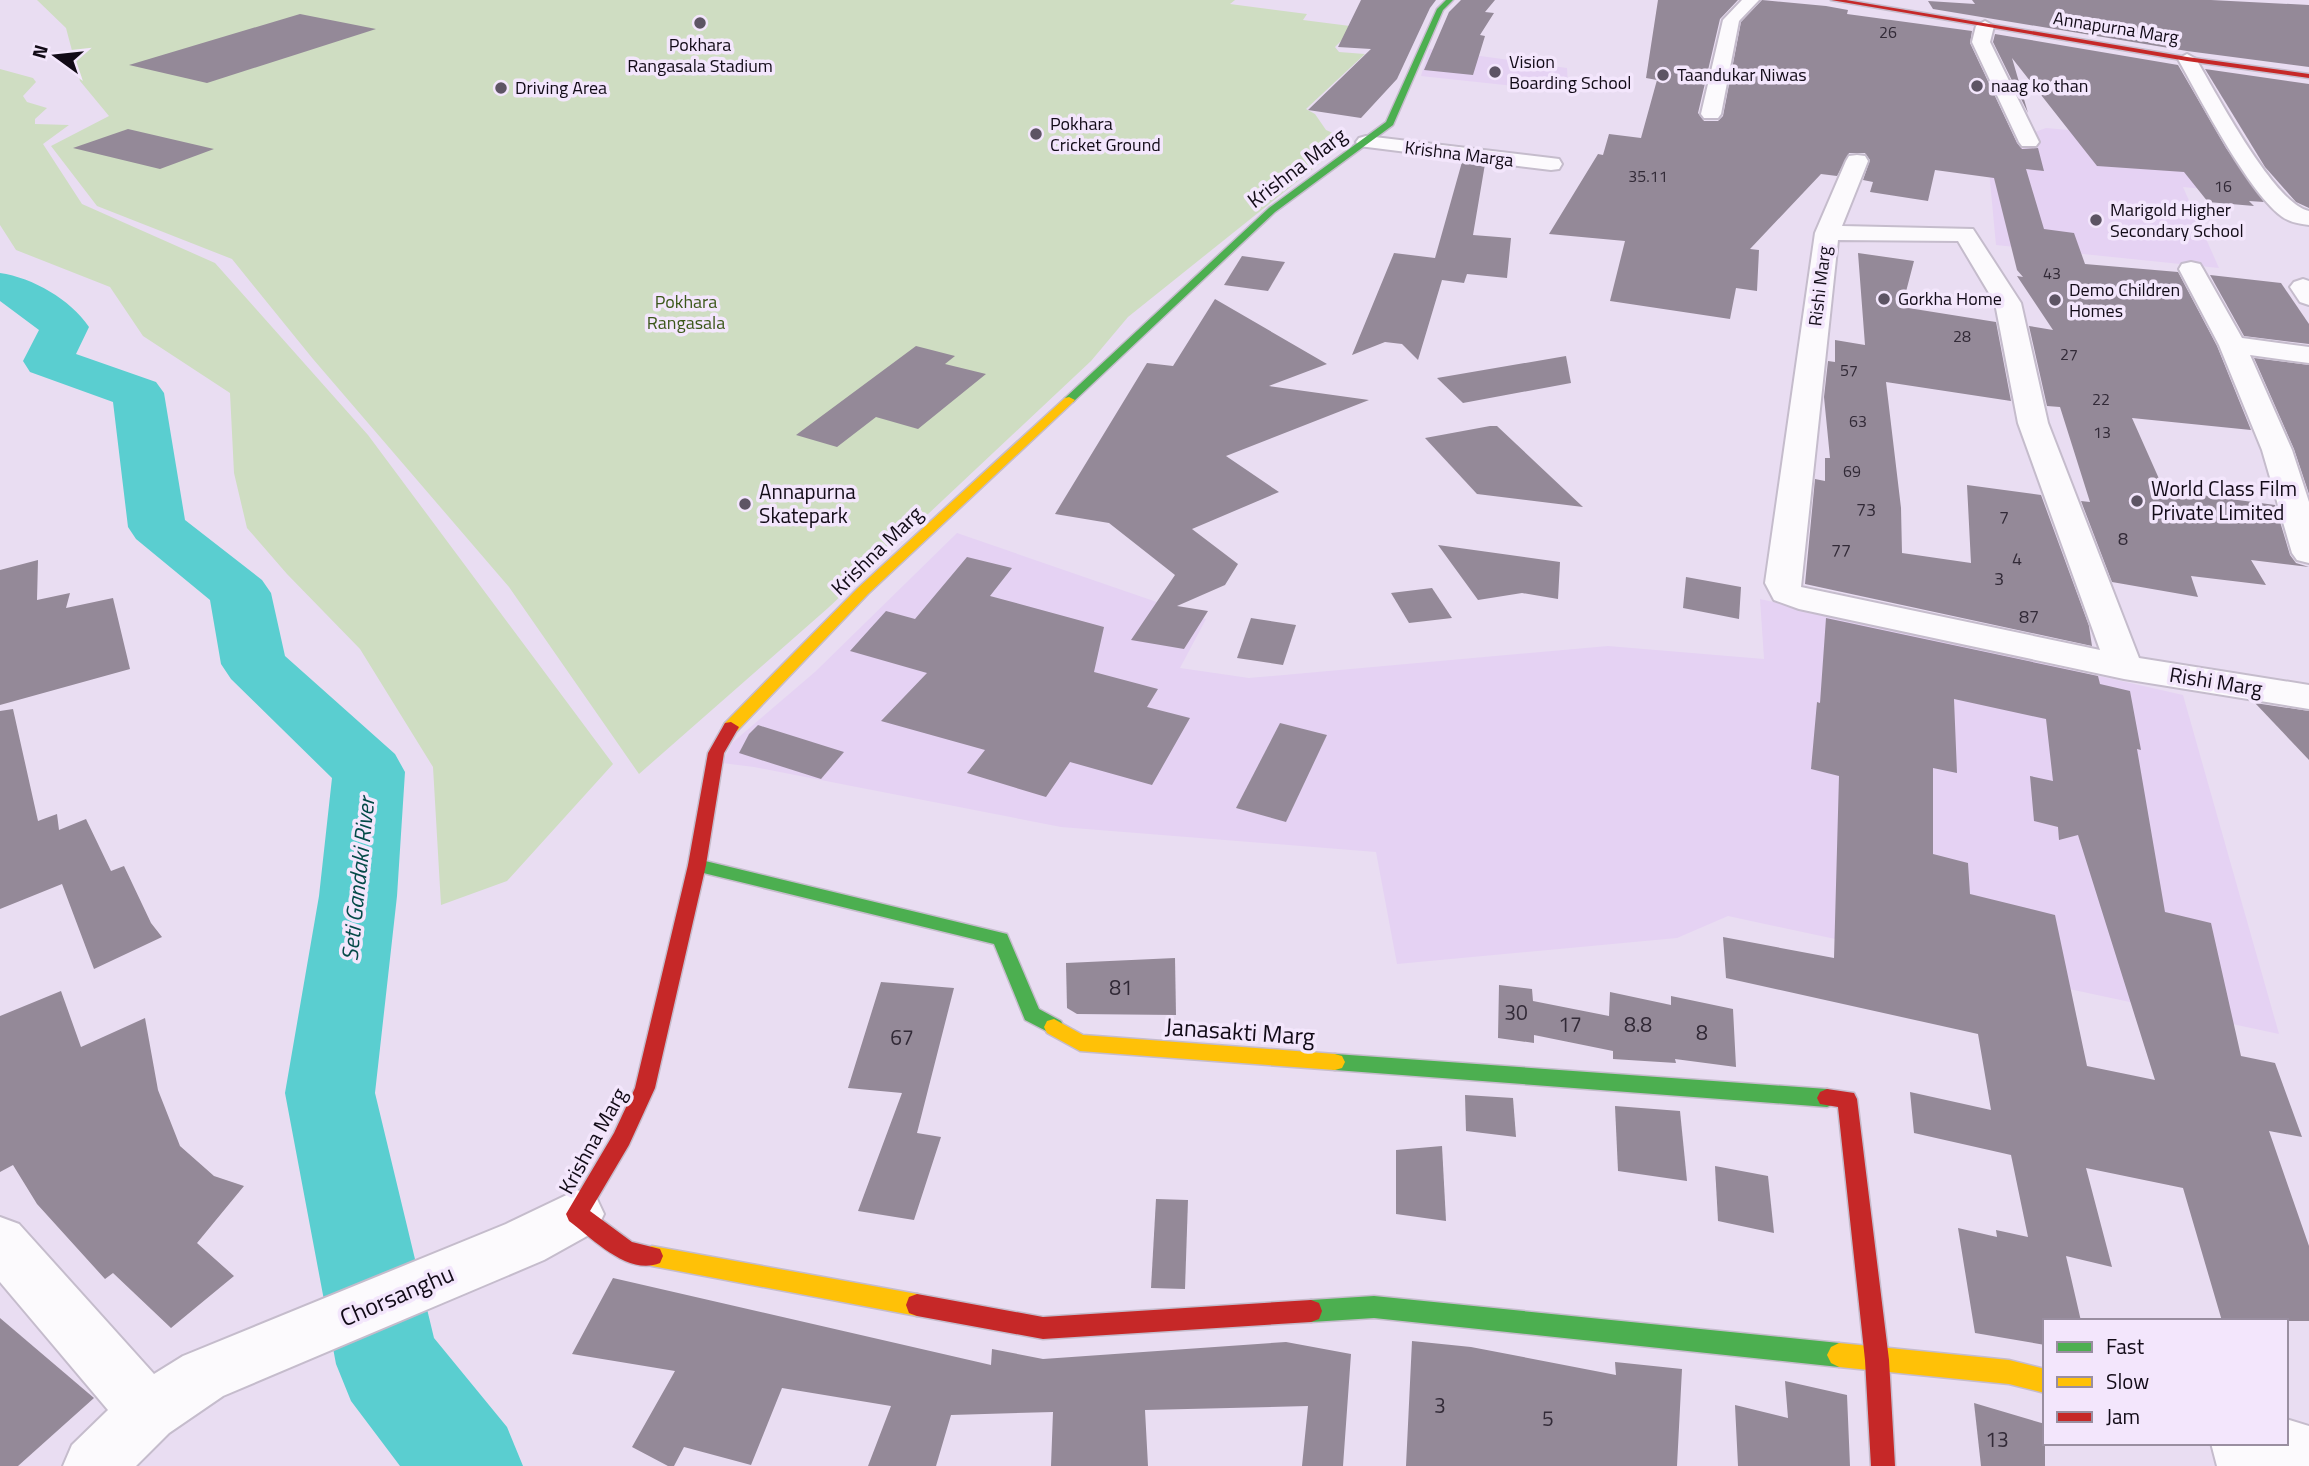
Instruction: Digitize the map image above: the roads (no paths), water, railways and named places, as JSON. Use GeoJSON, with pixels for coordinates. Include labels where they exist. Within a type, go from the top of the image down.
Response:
{"type":"FeatureCollection","features":[{"type":"Feature","properties":{"kind":"street","name":"Krishna Marg"},"geometry":{"type":"LineString","coordinates":[[1450,0],[1440,9],[1390,123],[1272,210],[863,591],[732,725],[716,752],[696,865],[646,1088],[622,1139],[577,1214],[627,1251],[1043,1328],[1374,1307],[1877,1360]]}},
{"type":"Feature","properties":{"kind":"street"},"geometry":{"type":"LineString","coordinates":[[1711,114],[1731,20],[1751,0]]}},
{"type":"Feature","properties":{"kind":"street","name":"Annapurna Marg"},"geometry":{"type":"LineString","coordinates":[[1834,0],[2187,59],[2309,76]]}},
{"type":"Feature","properties":{"kind":"street"},"geometry":{"type":"LineString","coordinates":[[1985,26],[1981,42],[2029,142]]}},
{"type":"Feature","properties":{"kind":"street"},"geometry":{"type":"LineString","coordinates":[[2187,59],[2234,143],[2279,202],[2294,215],[2309,218]]}},
{"type":"Feature","properties":{"kind":"street","name":"Krishna Marga"},"geometry":{"type":"LineString","coordinates":[[1366,142],[1552,164]]}},
{"type":"Feature","properties":{"kind":"street"},"geometry":{"type":"LineString","coordinates":[[1826,233],[1845,195],[1857,161]]}},
{"type":"Feature","properties":{"kind":"street","name":"Rishi Marg"},"geometry":{"type":"LineString","coordinates":[[2124,667],[2034,423],[2008,303],[1965,234],[1826,233],[1782,583],[1786,593],[1799,598],[2124,667],[2309,697]]}},
{"type":"Feature","properties":{"kind":"street"},"geometry":{"type":"LineString","coordinates":[[2191,269],[2232,345],[2277,450],[2309,553]]}},
{"type":"Feature","properties":{"kind":"street"},"geometry":{"type":"LineString","coordinates":[[2232,345],[2309,355]]}},
{"type":"Feature","properties":{"kind":"street","name":"Janasakti Marg"},"geometry":{"type":"LineString","coordinates":[[696,865],[1001,939],[1032,1014],[1080,1043],[1847,1099],[1877,1360]]}},
{"type":"Feature","properties":{"kind":"street","name":"Chorsanghu"},"geometry":{"type":"LineString","coordinates":[[93,1466],[148,1412],[203,1376],[525,1242],[577,1214]]}},
{"type":"Feature","properties":{"kind":"street"},"geometry":{"type":"LineString","coordinates":[[0,1242],[148,1412]]}},
{"type":"Feature","properties":{"kind":"street"},"geometry":{"type":"LineString","coordinates":[[1883,1466],[1877,1360],[2008,1371],[2043,1380]]}},
{"type":"Feature","properties":{"kind":"street"},"geometry":{"type":"LineString","coordinates":[[2242,1445],[2247,1466]]}},
{"type":"Feature","properties":{"kind":"street"},"geometry":{"type":"LineString","coordinates":[[2274,1445],[2309,1456]]}},
{"type":"Feature","properties":{"kind":"waterway","name":"Seti Gandaki River"},"geometry":{"type":"LineString","coordinates":[[0,287],[15,289],[65,327],[48,361],[138,393],[157,527],[240,593],[254,664],[369,772],[358,896],[330,1093],[388,1364],[468,1466]]}},
{"type":"Feature","properties":{"kind":"place","name":"Pokhara Rangasala Stadium"},"geometry":{"type":"Point","coordinates":[700,23]}},
{"type":"Feature","properties":{"kind":"place","name":"Vision Boarding School"},"geometry":{"type":"Point","coordinates":[1495,72]}},
{"type":"Feature","properties":{"kind":"place","name":"Taandukar Niwas"},"geometry":{"type":"Point","coordinates":[1663,75]}},
{"type":"Feature","properties":{"kind":"place","name":"naag ko than"},"geometry":{"type":"Point","coordinates":[1977,86]}},
{"type":"Feature","properties":{"kind":"place","name":"Driving Area"},"geometry":{"type":"Point","coordinates":[501,88]}},
{"type":"Feature","properties":{"kind":"place","name":"Pokhara Cricket Ground"},"geometry":{"type":"Point","coordinates":[1036,134]}},
{"type":"Feature","properties":{"kind":"place","name":"Marigold Higher Secondary School"},"geometry":{"type":"Point","coordinates":[2096,220]}},
{"type":"Feature","properties":{"kind":"place","name":"Gorkha Home"},"geometry":{"type":"Point","coordinates":[1884,299]}},
{"type":"Feature","properties":{"kind":"place","name":"Demo Children Homes"},"geometry":{"type":"Point","coordinates":[2055,300]}},
{"type":"Feature","properties":{"kind":"place","name":"World Class Film Private Limited"},"geometry":{"type":"Point","coordinates":[2137,501]}},
{"type":"Feature","properties":{"kind":"place","name":"Annapurna Skatepark"},"geometry":{"type":"Point","coordinates":[745,504]}},
{"type":"Feature","properties":{"kind":"park label","name":"Pokhara Rangasala"},"geometry":{"type":"Point","coordinates":[686,312]}}]}
